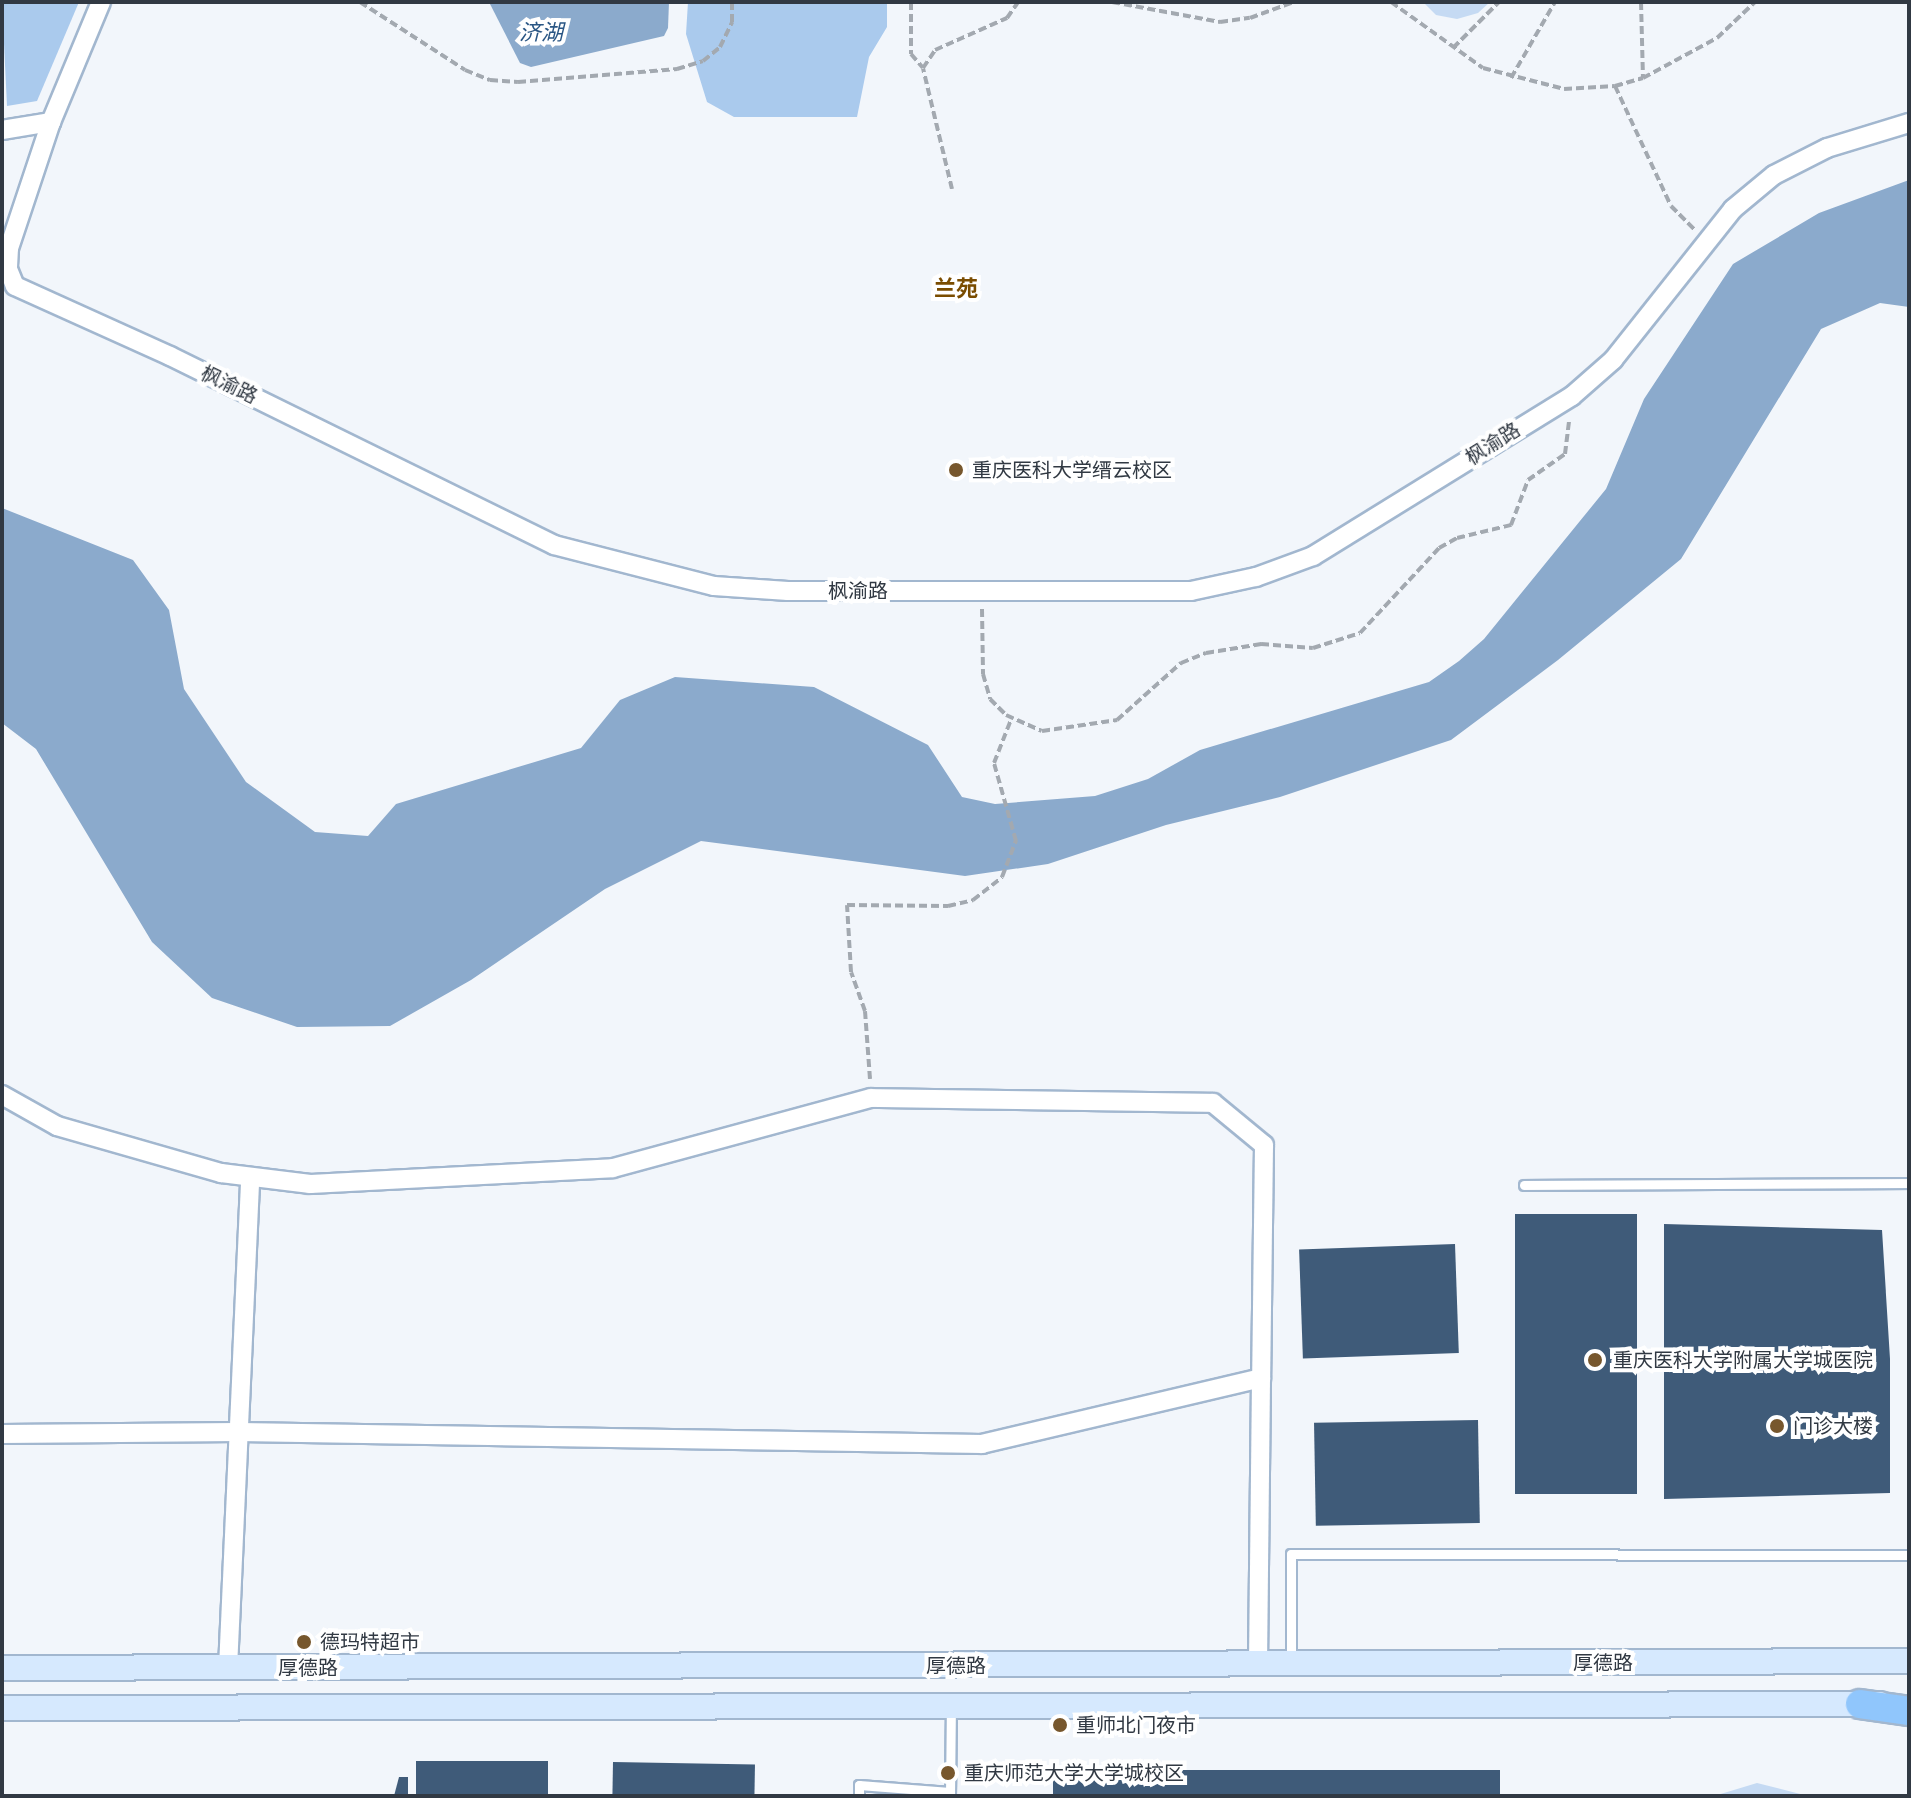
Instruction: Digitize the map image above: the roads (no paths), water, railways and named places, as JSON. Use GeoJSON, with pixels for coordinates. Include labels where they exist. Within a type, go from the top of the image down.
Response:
{"type":"FeatureCollection","features":[{"type":"Feature","properties":{"kind":"highway"},"geometry":{"type":"LineString","coordinates":[[1860,1704],[1909,1711]]}},
{"type":"Feature","properties":{"kind":"main road","name":"厚德路"},"geometry":{"type":"LineString","coordinates":[[2,1668],[1909,1661]]}},
{"type":"Feature","properties":{"kind":"main road","name":"厚德路"},"geometry":{"type":"LineString","coordinates":[[2,1708],[1909,1704]]}},
{"type":"Feature","properties":{"kind":"street","name":"枫渝路"},"geometry":{"type":"LineString","coordinates":[[101,2],[51,122],[9,248],[8,269],[15,286],[31,296],[170,356],[554,545],[714,586],[1191,591],[1256,577],[1313,556],[1572,396],[1613,360],[1733,209],[1774,175],[1827,148],[1909,123]]}},
{"type":"Feature","properties":{"kind":"street"},"geometry":{"type":"LineString","coordinates":[[2,130],[51,122]]}},
{"type":"Feature","properties":{"kind":"street"},"geometry":{"type":"LineString","coordinates":[[2,1095],[57,1126],[221,1173],[310,1184],[613,1168],[871,1098],[1213,1103],[1264,1145],[1258,1665]]}},
{"type":"Feature","properties":{"kind":"street"},"geometry":{"type":"LineString","coordinates":[[228,1668],[250,1177]]}},
{"type":"Feature","properties":{"kind":"street"},"geometry":{"type":"LineString","coordinates":[[2,1434],[239,1432],[982,1444],[1261,1378]]}},
{"type":"Feature","properties":{"kind":"lane"},"geometry":{"type":"LineString","coordinates":[[1524,1185],[1909,1183]]}},
{"type":"Feature","properties":{"kind":"lane"},"geometry":{"type":"LineString","coordinates":[[1291,1665],[1291,1554],[1909,1555]]}},
{"type":"Feature","properties":{"kind":"lane"},"geometry":{"type":"LineString","coordinates":[[859,1796],[859,1785],[950,1794],[951,1704]]}},
{"type":"Feature","properties":{"kind":"water","name":"济湖"},"geometry":{"type":"Polygon","coordinates":[[[489,2],[669,2],[668,28],[664,36],[531,67],[520,63],[489,2]]]}},
{"type":"Feature","properties":{"kind":"water"},"geometry":{"type":"Polygon","coordinates":[[[1909,180],[1909,307],[1880,303],[1821,329],[1681,559],[1558,660],[1451,740],[1280,797],[1166,825],[1048,864],[965,876],[701,841],[605,889],[471,980],[390,1026],[297,1027],[212,998],[152,942],[36,749],[2,723],[2,508],[133,560],[169,610],[184,689],[246,782],[315,832],[368,836],[396,804],[581,748],[620,700],[675,677],[814,687],[928,745],[962,797],[995,804],[1095,796],[1148,779],[1200,750],[1429,682],[1459,661],[1484,639],[1606,489],[1644,399],[1733,264],[1819,213],[1909,180]]]}},
{"type":"Feature","properties":{"kind":"place","name":"重庆医科大学缙云校区"},"geometry":{"type":"Point","coordinates":[956,470]}},
{"type":"Feature","properties":{"kind":"place","name":"重庆医科大学附属大学城医院"},"geometry":{"type":"Point","coordinates":[1595,1360]}},
{"type":"Feature","properties":{"kind":"place","name":"门诊大楼"},"geometry":{"type":"Point","coordinates":[1777,1426]}},
{"type":"Feature","properties":{"kind":"place","name":"德玛特超市"},"geometry":{"type":"Point","coordinates":[304,1642]}},
{"type":"Feature","properties":{"kind":"place","name":"重师北门夜市"},"geometry":{"type":"Point","coordinates":[1060,1725]}},
{"type":"Feature","properties":{"kind":"place","name":"重庆师范大学大学城校区"},"geometry":{"type":"Point","coordinates":[948,1773]}},
{"type":"Feature","properties":{"kind":"district","name":"兰苑"},"geometry":{"type":"Point","coordinates":[956,289]}}]}
